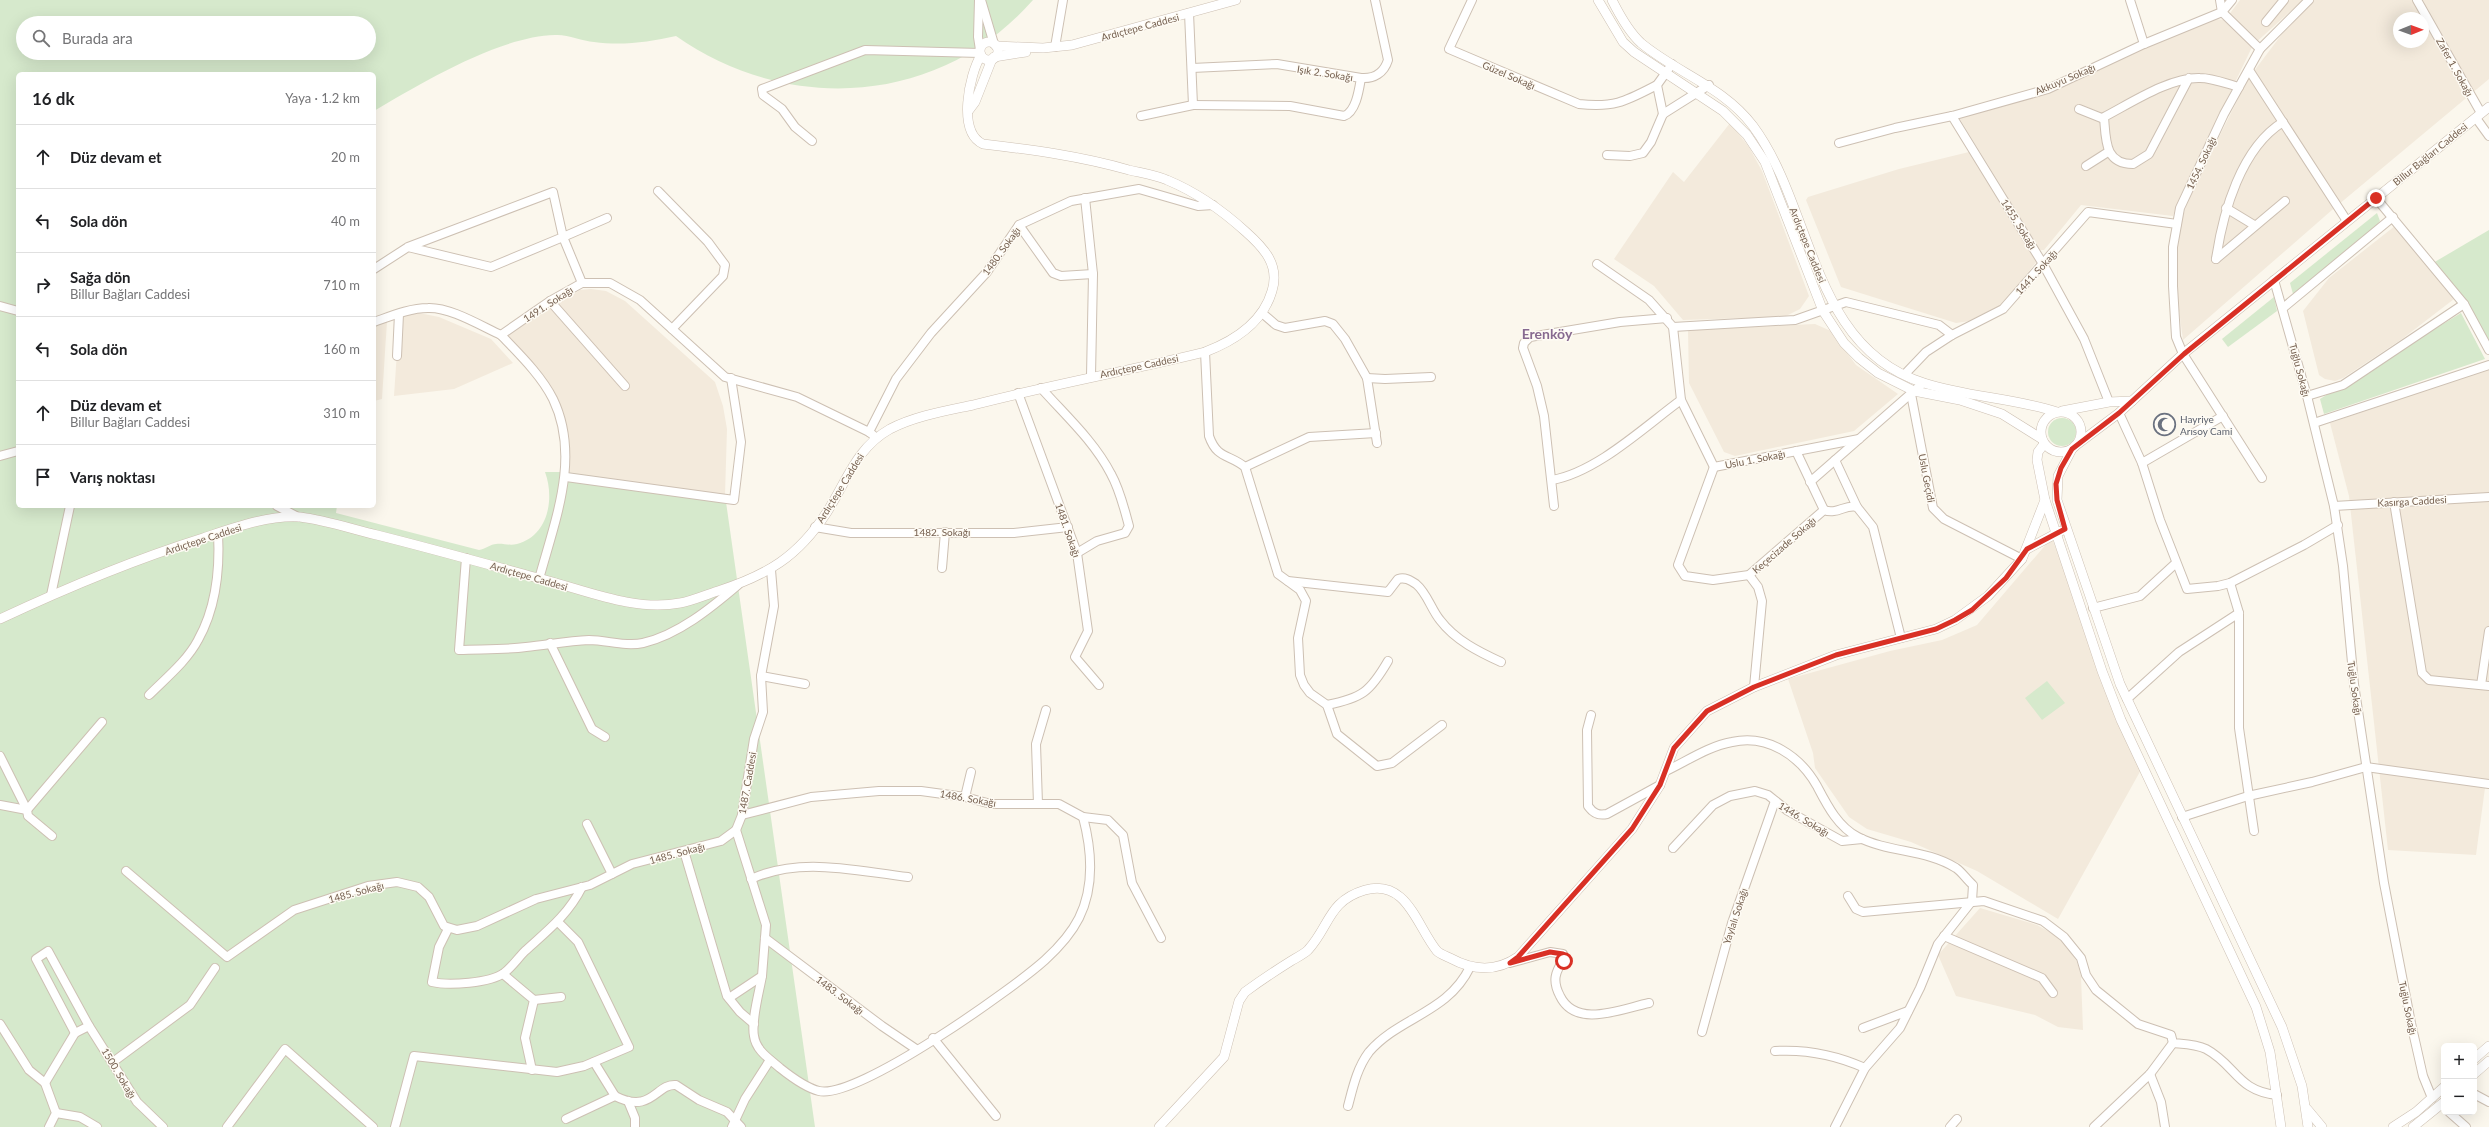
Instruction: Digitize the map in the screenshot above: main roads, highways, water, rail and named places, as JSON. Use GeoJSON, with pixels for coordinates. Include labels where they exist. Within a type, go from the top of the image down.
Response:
{"type":"FeatureCollection","features":[{"type":"Feature","properties":{"kind":"place","name":"Hayriye Arısoy Cami"},"geometry":{"type":"Point","coordinates":[2165,425]}},
{"type":"Feature","properties":{"kind":"district","name":"Erenköy"},"geometry":{"type":"Point","coordinates":[1547,333]}}]}
